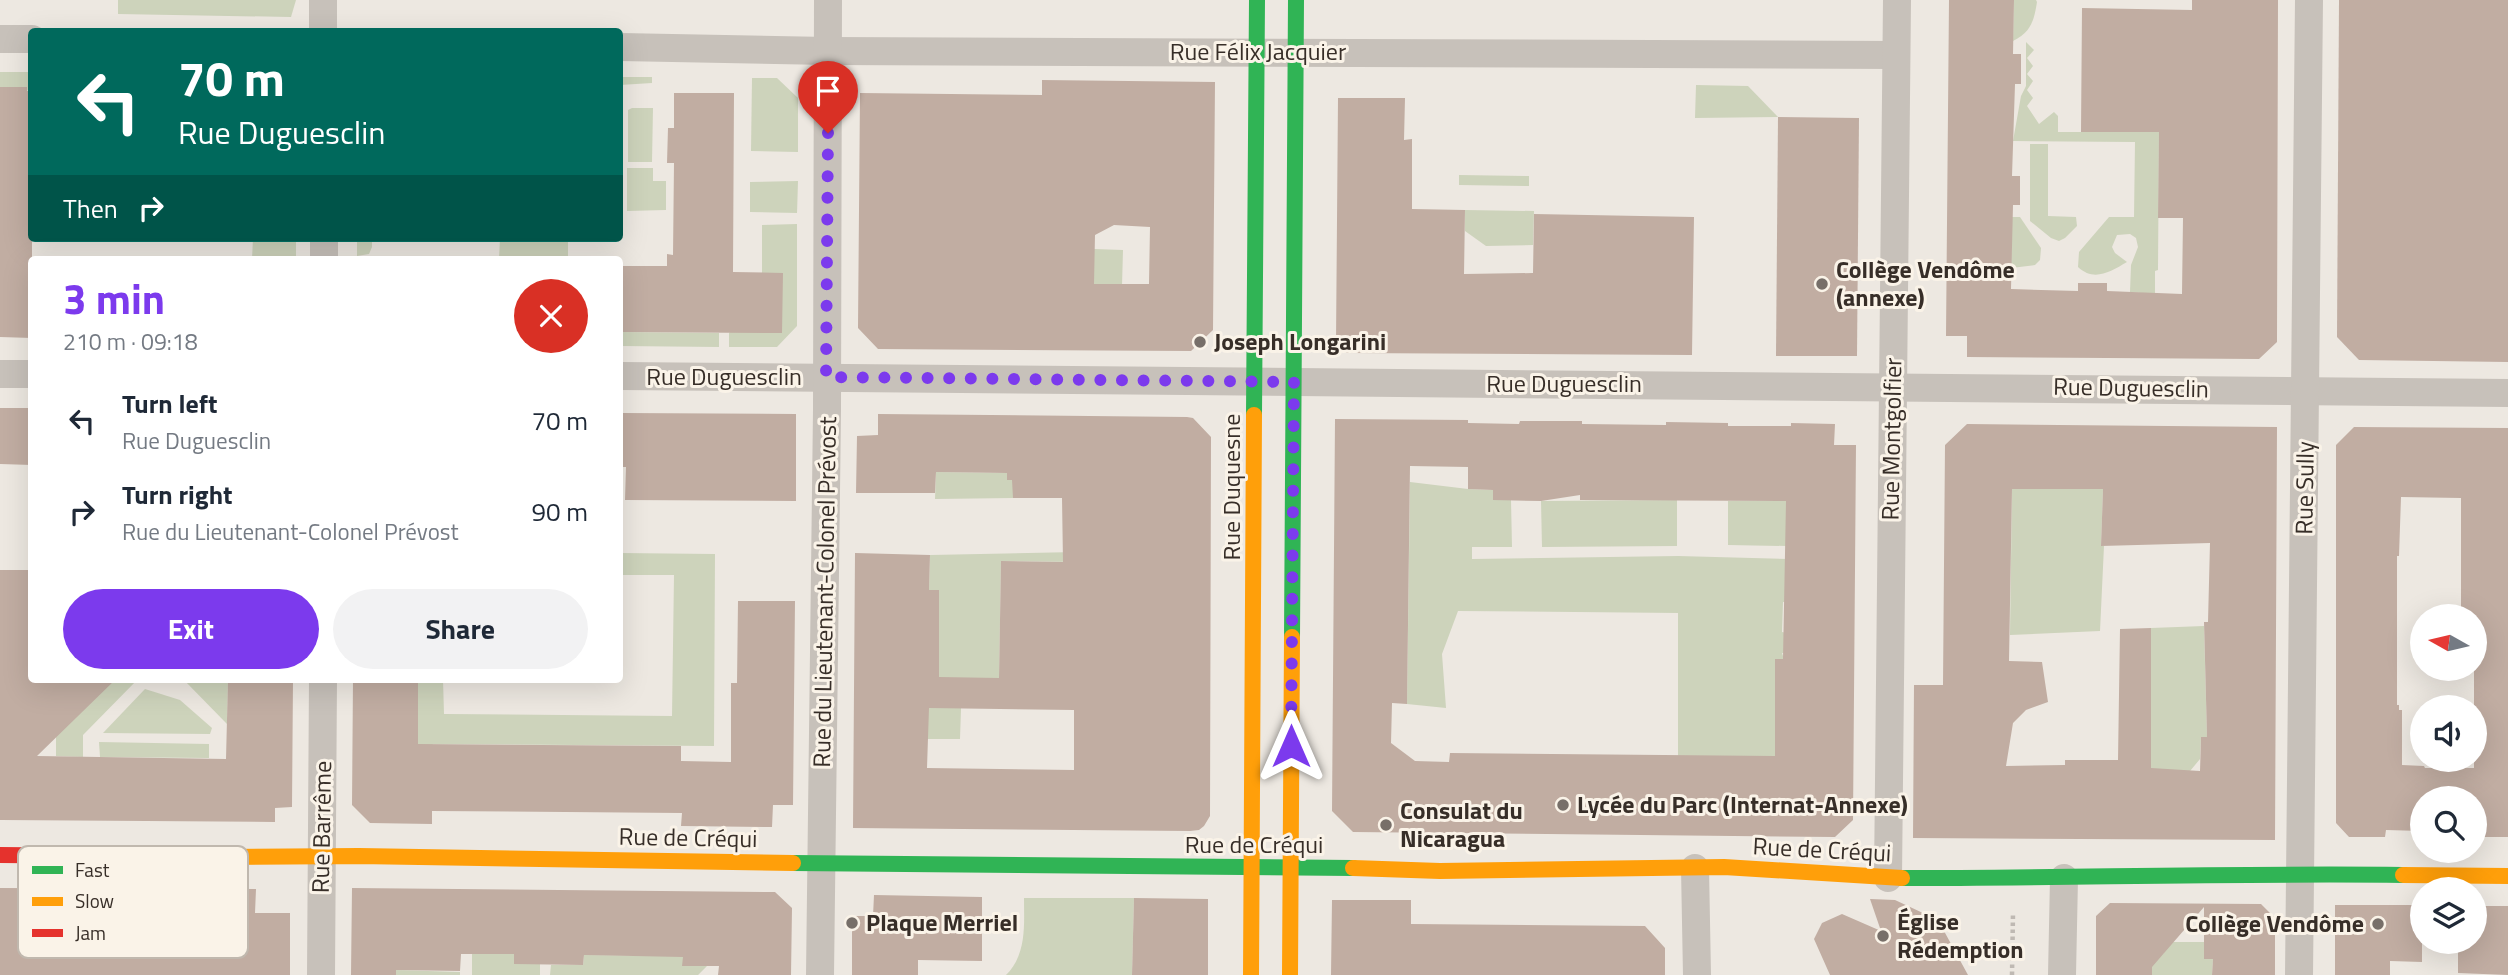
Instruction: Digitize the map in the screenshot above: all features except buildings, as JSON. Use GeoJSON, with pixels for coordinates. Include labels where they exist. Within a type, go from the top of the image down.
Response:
{"type":"FeatureCollection","features":[{"type":"Feature","properties":{"kind":"street"},"geometry":{"type":"LineString","coordinates":[[323,0],[323,28]]}},
{"type":"Feature","properties":{"kind":"street","name":"Rue du Lieutenant-Colonel Prévost"},"geometry":{"type":"LineString","coordinates":[[820,975],[828,0]]}},
{"type":"Feature","properties":{"kind":"street","name":"Rue Duquesne"},"geometry":{"type":"LineString","coordinates":[[1251,975],[1257,0]]}},
{"type":"Feature","properties":{"kind":"street"},"geometry":{"type":"LineString","coordinates":[[1290,975],[1296,0]]}},
{"type":"Feature","properties":{"kind":"street","name":"Rue Montgolfier"},"geometry":{"type":"LineString","coordinates":[[1888,878],[1897,0]]}},
{"type":"Feature","properties":{"kind":"street","name":"Rue Sully"},"geometry":{"type":"LineString","coordinates":[[2299,975],[2309,0]]}},
{"type":"Feature","properties":{"kind":"street"},"geometry":{"type":"LineString","coordinates":[[0,39],[28,39]]}},
{"type":"Feature","properties":{"kind":"street","name":"Rue Félix Jacquier"},"geometry":{"type":"LineString","coordinates":[[623,47],[828,51],[1896,55]]}},
{"type":"Feature","properties":{"kind":"street"},"geometry":{"type":"LineString","coordinates":[[0,374],[28,374]]}},
{"type":"Feature","properties":{"kind":"street","name":"Rue Duguesclin"},"geometry":{"type":"LineString","coordinates":[[623,376],[2508,393]]}},
{"type":"Feature","properties":{"kind":"street","name":"Rue Barrême"},"geometry":{"type":"LineString","coordinates":[[321,975],[323,683]]}},
{"type":"Feature","properties":{"kind":"street","name":"Rue de Créqui"},"geometry":{"type":"LineString","coordinates":[[0,855],[18,855]]}},
{"type":"Feature","properties":{"kind":"street","name":"Rue de Créqui"},"geometry":{"type":"LineString","coordinates":[[248,857],[1290,866],[1440,871],[1724,867],[1888,878],[2064,878],[2300,873],[2508,876]]}},
{"type":"Feature","properties":{"kind":"street"},"geometry":{"type":"LineString","coordinates":[[1695,868],[1698,975]]}},
{"type":"Feature","properties":{"kind":"street"},"geometry":{"type":"LineString","coordinates":[[2062,975],[2064,878]]}},
{"type":"Feature","properties":{"kind":"path"},"geometry":{"type":"LineString","coordinates":[[2012,975],[2013,901]]}},
{"type":"Feature","properties":{"kind":"green space"},"geometry":{"type":"Polygon","coordinates":[[[118,0],[296,0],[291,17],[118,14],[118,0]]]}},
{"type":"Feature","properties":{"kind":"green space"},"geometry":{"type":"Polygon","coordinates":[[[2014,0],[2037,2],[2031,25],[2013,41],[2014,0]]]}},
{"type":"Feature","properties":{"kind":"green space"},"geometry":{"type":"Polygon","coordinates":[[[2026,42],[2034,50],[2027,58],[2033,66],[2027,74],[2033,81],[2027,90],[2033,98],[2027,106],[2039,124],[2054,112],[2058,116],[2058,132],[2159,132],[2158,270],[2155,271],[2155,294],[2130,292],[2131,265],[2138,247],[2136,238],[2130,234],[2117,235],[2112,247],[2115,253],[2127,262],[2096,275],[2084,272],[2078,267],[2079,252],[2109,217],[2134,217],[2135,142],[2013,141],[2021,96],[2026,86],[2026,42]]]}},
{"type":"Feature","properties":{"kind":"green space"},"geometry":{"type":"Polygon","coordinates":[[[0,72],[28,72],[28,91],[0,87],[0,72]]]}},
{"type":"Feature","properties":{"kind":"green space"},"geometry":{"type":"Polygon","coordinates":[[[623,77],[652,77],[652,83],[623,85],[623,77]]]}},
{"type":"Feature","properties":{"kind":"green space"},"geometry":{"type":"Polygon","coordinates":[[[752,78],[777,78],[798,98],[798,152],[751,151],[752,78]]]}},
{"type":"Feature","properties":{"kind":"green space"},"geometry":{"type":"Polygon","coordinates":[[[1696,85],[1748,86],[1778,117],[1695,118],[1696,85]]]}},
{"type":"Feature","properties":{"kind":"green space"},"geometry":{"type":"Polygon","coordinates":[[[653,108],[652,162],[628,162],[628,110],[653,108]]]}},
{"type":"Feature","properties":{"kind":"green space"},"geometry":{"type":"Polygon","coordinates":[[[2030,144],[2048,144],[2048,216],[2076,217],[2077,226],[2059,241],[2030,221],[2030,144]]]}},
{"type":"Feature","properties":{"kind":"green space"},"geometry":{"type":"Polygon","coordinates":[[[627,168],[653,168],[653,181],[666,181],[666,210],[627,211],[627,168]]]}},
{"type":"Feature","properties":{"kind":"green space"},"geometry":{"type":"Polygon","coordinates":[[[1459,175],[1529,176],[1529,186],[1459,185],[1459,175]]]}},
{"type":"Feature","properties":{"kind":"green space"},"geometry":{"type":"Polygon","coordinates":[[[798,181],[797,213],[750,212],[750,182],[798,181]]]}},
{"type":"Feature","properties":{"kind":"green space"},"geometry":{"type":"Polygon","coordinates":[[[1465,210],[1534,211],[1533,245],[1486,246],[1465,231],[1465,210]]]}},
{"type":"Feature","properties":{"kind":"green space"},"geometry":{"type":"Polygon","coordinates":[[[2012,217],[2020,217],[2041,248],[2040,260],[2035,265],[2011,268],[2012,217]]]}},
{"type":"Feature","properties":{"kind":"green space"},"geometry":{"type":"Polygon","coordinates":[[[797,224],[797,326],[777,347],[729,347],[729,333],[783,273],[762,273],[762,225],[797,224]]]}},
{"type":"Feature","properties":{"kind":"green space"},"geometry":{"type":"Polygon","coordinates":[[[253,242],[296,242],[296,256],[252,256],[253,242]]]}},
{"type":"Feature","properties":{"kind":"green space"},"geometry":{"type":"Polygon","coordinates":[[[357,242],[372,242],[369,254],[357,256],[357,242]]]}},
{"type":"Feature","properties":{"kind":"green space"},"geometry":{"type":"Polygon","coordinates":[[[500,242],[568,242],[568,256],[499,256],[500,242]]]}},
{"type":"Feature","properties":{"kind":"green space"},"geometry":{"type":"Polygon","coordinates":[[[1094,249],[1123,250],[1122,286],[1080,286],[1094,249]]]}},
{"type":"Feature","properties":{"kind":"green space"},"geometry":{"type":"Polygon","coordinates":[[[623,332],[719,333],[719,347],[623,346],[623,332]]]}},
{"type":"Feature","properties":{"kind":"green space"},"geometry":{"type":"Polygon","coordinates":[[[936,472],[1007,473],[1007,479],[1014,480],[1013,498],[935,499],[936,472]]]}},
{"type":"Feature","properties":{"kind":"green space"},"geometry":{"type":"Polygon","coordinates":[[[1410,482],[1493,490],[1511,500],[1512,547],[1472,547],[1472,559],[1678,556],[1788,559],[1787,602],[1783,602],[1782,632],[1787,633],[1787,653],[1782,653],[1787,656],[1775,756],[1678,756],[1678,613],[1458,611],[1442,654],[1446,708],[1407,704],[1410,482]]]}},
{"type":"Feature","properties":{"kind":"green space"},"geometry":{"type":"Polygon","coordinates":[[[2012,489],[2103,489],[2101,546],[2104,546],[2100,631],[2010,635],[2012,489]]]}},
{"type":"Feature","properties":{"kind":"green space"},"geometry":{"type":"Polygon","coordinates":[[[1677,500],[1677,546],[1542,547],[1541,501],[1677,500]]]}},
{"type":"Feature","properties":{"kind":"green space"},"geometry":{"type":"Polygon","coordinates":[[[1728,501],[1786,501],[1786,546],[1728,545],[1728,501]]]}},
{"type":"Feature","properties":{"kind":"green space"},"geometry":{"type":"Polygon","coordinates":[[[1076,552],[1076,562],[1001,561],[999,678],[962,678],[960,739],[896,739],[939,630],[939,590],[929,590],[930,555],[1076,552]]]}},
{"type":"Feature","properties":{"kind":"green space"},"geometry":{"type":"Polygon","coordinates":[[[623,553],[715,554],[714,746],[433,744],[417,764],[418,683],[443,683],[444,714],[672,716],[674,575],[623,575],[623,553]]]}},
{"type":"Feature","properties":{"kind":"green space"},"geometry":{"type":"Polygon","coordinates":[[[2204,626],[2207,737],[2201,737],[2200,759],[2190,771],[2151,776],[2151,628],[2204,626]]]}},
{"type":"Feature","properties":{"kind":"green space"},"geometry":{"type":"Polygon","coordinates":[[[78,683],[134,683],[83,735],[83,757],[56,756],[56,700],[78,683]]]}},
{"type":"Feature","properties":{"kind":"green space"},"geometry":{"type":"Polygon","coordinates":[[[187,683],[228,683],[227,724],[187,683]]]}},
{"type":"Feature","properties":{"kind":"green space"},"geometry":{"type":"Polygon","coordinates":[[[145,689],[180,700],[212,728],[210,734],[103,733],[145,689]]]}},
{"type":"Feature","properties":{"kind":"green space"},"geometry":{"type":"Polygon","coordinates":[[[99,742],[209,744],[209,758],[100,757],[99,742]]]}},
{"type":"Feature","properties":{"kind":"green space"},"geometry":{"type":"Polygon","coordinates":[[[1024,898],[1134,898],[1132,975],[1006,975],[1021,949],[1024,898]]]}},
{"type":"Feature","properties":{"kind":"green space"},"geometry":{"type":"Polygon","coordinates":[[[2162,942],[2204,942],[2204,959],[2213,959],[2212,975],[2152,975],[2152,962],[2164,953],[2162,942]]]}},
{"type":"Feature","properties":{"kind":"green space"},"geometry":{"type":"Polygon","coordinates":[[[472,954],[514,954],[514,964],[540,964],[540,975],[472,975],[472,954]]]}},
{"type":"Feature","properties":{"kind":"green space"},"geometry":{"type":"Polygon","coordinates":[[[584,955],[683,956],[683,966],[707,966],[698,975],[550,975],[551,965],[583,965],[584,955]]]}},
{"type":"Feature","properties":{"kind":"green space"},"geometry":{"type":"Polygon","coordinates":[[[396,970],[460,972],[460,975],[396,975],[396,970]]]}},
{"type":"Feature","properties":{"kind":"traffic: fast"},"geometry":{"type":"LineString","coordinates":[[1254,415],[1257,0]]}},
{"type":"Feature","properties":{"kind":"traffic: fast"},"geometry":{"type":"LineString","coordinates":[[1292,637],[1296,0]]}},
{"type":"Feature","properties":{"kind":"traffic: fast"},"geometry":{"type":"LineString","coordinates":[[793,863],[1353,868]]}},
{"type":"Feature","properties":{"kind":"traffic: fast"},"geometry":{"type":"LineString","coordinates":[[1902,878],[2403,875]]}},
{"type":"Feature","properties":{"kind":"traffic: slow"},"geometry":{"type":"LineString","coordinates":[[1251,975],[1254,415]]}},
{"type":"Feature","properties":{"kind":"traffic: slow"},"geometry":{"type":"LineString","coordinates":[[1290,975],[1292,637]]}},
{"type":"Feature","properties":{"kind":"traffic: slow"},"geometry":{"type":"LineString","coordinates":[[248,857],[793,863]]}},
{"type":"Feature","properties":{"kind":"traffic: slow"},"geometry":{"type":"LineString","coordinates":[[1353,868],[1440,871],[1724,867],[1902,878]]}},
{"type":"Feature","properties":{"kind":"traffic: slow"},"geometry":{"type":"LineString","coordinates":[[2403,875],[2508,876]]}},
{"type":"Feature","properties":{"kind":"traffic: jam"},"geometry":{"type":"LineString","coordinates":[[0,855],[18,855]]}},
{"type":"Feature","properties":{"kind":"place","name":"Collège Vendôme (annexe)"},"geometry":{"type":"Point","coordinates":[1822,284]}},
{"type":"Feature","properties":{"kind":"place","name":"Joseph Longarini"},"geometry":{"type":"Point","coordinates":[1200,342]}},
{"type":"Feature","properties":{"kind":"place","name":"Lycée du Parc (Internat-Annexe)"},"geometry":{"type":"Point","coordinates":[1563,805]}},
{"type":"Feature","properties":{"kind":"place","name":"Consulat du Nicaragua"},"geometry":{"type":"Point","coordinates":[1386,825]}},
{"type":"Feature","properties":{"kind":"place","name":"Plaque Merriel"},"geometry":{"type":"Point","coordinates":[852,923]}},
{"type":"Feature","properties":{"kind":"place","name":"Collège Vendôme"},"geometry":{"type":"Point","coordinates":[2378,924]}},
{"type":"Feature","properties":{"kind":"place","name":"Église Rédemption"},"geometry":{"type":"Point","coordinates":[1883,936]}},
{"type":"Feature","properties":{"kind":"route"},"geometry":{"type":"LineString","coordinates":[[828,133],[826,377],[1294,382],[1291,746]]}}]}
